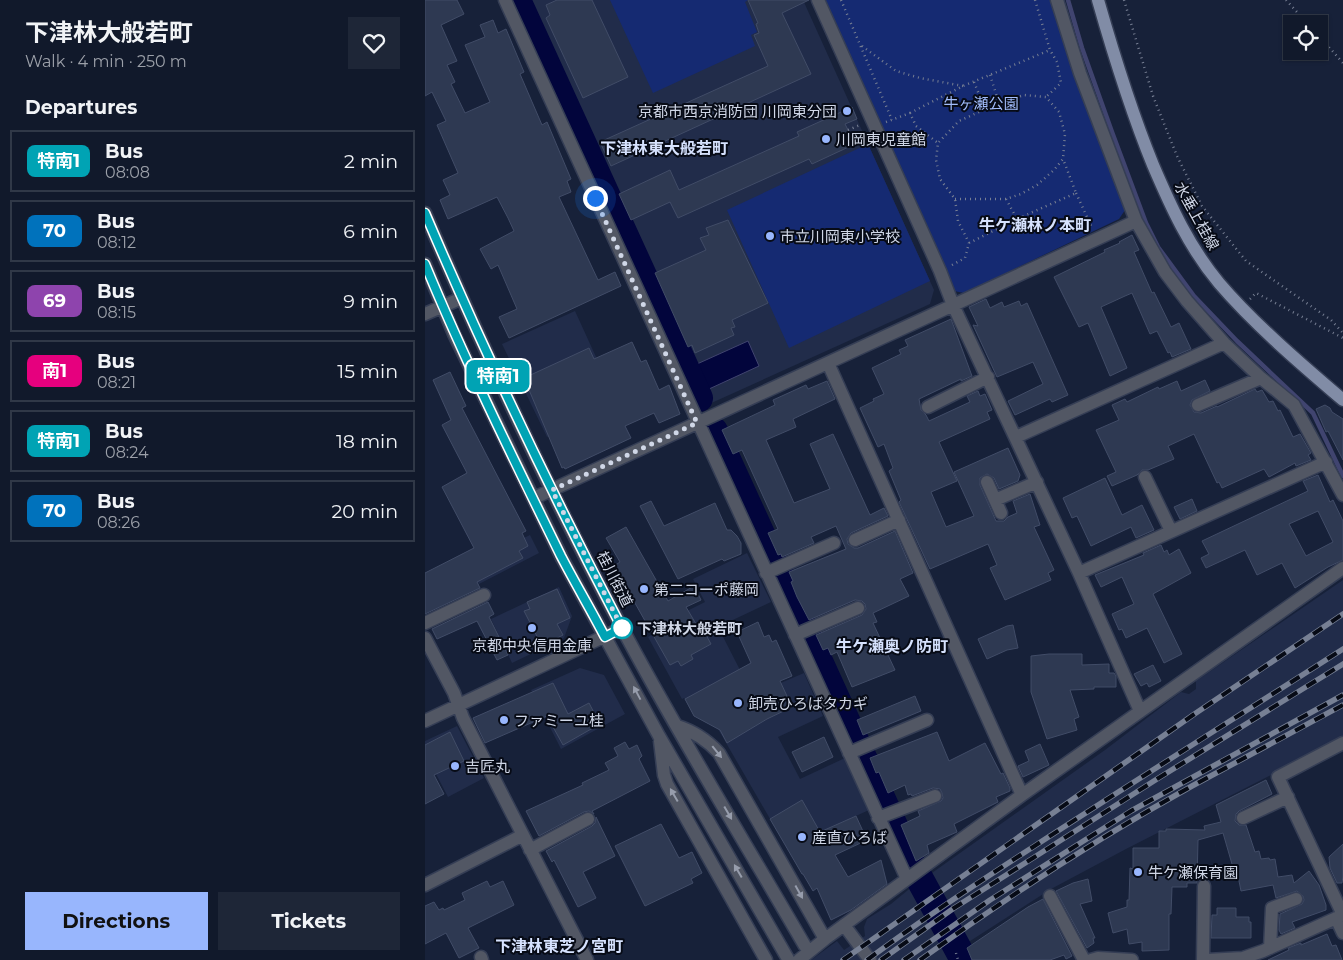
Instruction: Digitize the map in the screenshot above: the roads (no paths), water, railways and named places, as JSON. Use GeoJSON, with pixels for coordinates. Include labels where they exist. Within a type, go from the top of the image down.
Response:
{"type":"FeatureCollection","features":[{"type":"Feature","properties":{"kind":"main road","name":"水垂上桂線"},"geometry":{"type":"LineString","coordinates":[[1098,0],[1114,56],[1141,135],[1172,210],[1193,246],[1219,282],[1242,307],[1343,400]]}},
{"type":"Feature","properties":{"kind":"street"},"geometry":{"type":"LineString","coordinates":[[505,0],[907,879]]}},
{"type":"Feature","properties":{"kind":"street"},"geometry":{"type":"LineString","coordinates":[[818,0],[869,125],[1037,482],[1140,711]]}},
{"type":"Feature","properties":{"kind":"street"},"geometry":{"type":"LineString","coordinates":[[1057,0],[1077,65],[1136,221],[1165,272],[1187,301],[1224,343],[1261,378],[1294,404],[1343,495]]}},
{"type":"Feature","properties":{"kind":"street","name":"桂川街道"},"geometry":{"type":"LineString","coordinates":[[425,214],[462,298],[552,490],[622,628],[805,946]]}},
{"type":"Feature","properties":{"kind":"street"},"geometry":{"type":"LineString","coordinates":[[533,498],[1136,221]]}},
{"type":"Feature","properties":{"kind":"street"},"geometry":{"type":"LineString","coordinates":[[425,264],[454,334],[562,558],[659,736],[794,959],[825,939],[1140,711],[1343,568]]}},
{"type":"Feature","properties":{"kind":"street"},"geometry":{"type":"LineString","coordinates":[[425,314],[462,298]]}},
{"type":"Feature","properties":{"kind":"street"},"geometry":{"type":"LineString","coordinates":[[1016,437],[1224,343]]}},
{"type":"Feature","properties":{"kind":"street"},"geometry":{"type":"LineString","coordinates":[[828,363],[1022,796]]}},
{"type":"Feature","properties":{"kind":"street"},"geometry":{"type":"LineString","coordinates":[[928,406],[988,378]]}},
{"type":"Feature","properties":{"kind":"street"},"geometry":{"type":"LineString","coordinates":[[1198,405],[1261,378]]}},
{"type":"Feature","properties":{"kind":"street"},"geometry":{"type":"LineString","coordinates":[[1079,573],[1326,462]]}},
{"type":"Feature","properties":{"kind":"street"},"geometry":{"type":"LineString","coordinates":[[1145,477],[1171,531]]}},
{"type":"Feature","properties":{"kind":"street"},"geometry":{"type":"LineString","coordinates":[[987,482],[1001,513]]}},
{"type":"Feature","properties":{"kind":"street"},"geometry":{"type":"LineString","coordinates":[[995,500],[1037,482]]}},
{"type":"Feature","properties":{"kind":"street"},"geometry":{"type":"LineString","coordinates":[[855,540],[899,520]]}},
{"type":"Feature","properties":{"kind":"street"},"geometry":{"type":"LineString","coordinates":[[766,573],[834,543]]}},
{"type":"Feature","properties":{"kind":"street"},"geometry":{"type":"LineString","coordinates":[[425,623],[484,594]]}},
{"type":"Feature","properties":{"kind":"street"},"geometry":{"type":"LineString","coordinates":[[795,635],[858,608]]}},
{"type":"Feature","properties":{"kind":"street"},"geometry":{"type":"LineString","coordinates":[[425,720],[622,628]]}},
{"type":"Feature","properties":{"kind":"street"},"geometry":{"type":"LineString","coordinates":[[425,638],[459,705],[463,718],[587,960]]}},
{"type":"Feature","properties":{"kind":"street"},"geometry":{"type":"LineString","coordinates":[[849,753],[927,720]]}},
{"type":"Feature","properties":{"kind":"street"},"geometry":{"type":"LineString","coordinates":[[677,726],[690,730],[719,753],[825,939]]}},
{"type":"Feature","properties":{"kind":"street"},"geometry":{"type":"LineString","coordinates":[[659,736],[667,784],[766,960]]}},
{"type":"Feature","properties":{"kind":"street"},"geometry":{"type":"LineString","coordinates":[[1343,743],[1278,778],[1340,916],[1343,933]]}},
{"type":"Feature","properties":{"kind":"street"},"geometry":{"type":"LineString","coordinates":[[879,818],[935,796]]}},
{"type":"Feature","properties":{"kind":"street"},"geometry":{"type":"LineString","coordinates":[[1243,818],[1287,797]]}},
{"type":"Feature","properties":{"kind":"street"},"geometry":{"type":"LineString","coordinates":[[530,850],[588,819]]}},
{"type":"Feature","properties":{"kind":"street"},"geometry":{"type":"LineString","coordinates":[[425,884],[523,835]]}},
{"type":"Feature","properties":{"kind":"street"},"geometry":{"type":"LineString","coordinates":[[1204,886],[1205,960],[1243,958],[1270,948],[1340,916]]}},
{"type":"Feature","properties":{"kind":"street"},"geometry":{"type":"LineString","coordinates":[[1050,896],[1084,960]]}},
{"type":"Feature","properties":{"kind":"street"},"geometry":{"type":"LineString","coordinates":[[1270,948],[1272,908],[1296,899]]}},
{"type":"Feature","properties":{"kind":"street"},"geometry":{"type":"LineString","coordinates":[[844,925],[870,960]]}},
{"type":"Feature","properties":{"kind":"street"},"geometry":{"type":"LineString","coordinates":[[1091,960],[1097,958],[1132,960]]}},
{"type":"Feature","properties":{"kind":"waterway"},"geometry":{"type":"LineString","coordinates":[[517,0],[699,398]]}},
{"type":"Feature","properties":{"kind":"waterway"},"geometry":{"type":"LineString","coordinates":[[1068,0],[1082,48],[1112,132],[1146,223],[1158,247],[1194,296],[1237,341],[1313,413],[1343,476]]}},
{"type":"Feature","properties":{"kind":"waterway"},"geometry":{"type":"LineString","coordinates":[[714,431],[911,863],[964,960]]}},
{"type":"Feature","properties":{"kind":"railway"},"geometry":{"type":"LineString","coordinates":[[843,960],[1193,715],[1343,614]]}},
{"type":"Feature","properties":{"kind":"railway"},"geometry":{"type":"LineString","coordinates":[[867,960],[991,874],[1343,649]]}},
{"type":"Feature","properties":{"kind":"railway"},"geometry":{"type":"LineString","coordinates":[[881,960],[954,908],[1343,664]]}},
{"type":"Feature","properties":{"kind":"railway"},"geometry":{"type":"LineString","coordinates":[[904,960],[990,900],[1131,811],[1343,695]]}},
{"type":"Feature","properties":{"kind":"railway"},"geometry":{"type":"LineString","coordinates":[[920,960],[1020,891],[1122,826],[1343,705]]}},
{"type":"Feature","properties":{"kind":"place","name":"京都市西京消防団 川岡東分団"},"geometry":{"type":"Point","coordinates":[847,111]}},
{"type":"Feature","properties":{"kind":"place","name":"川岡東児童館"},"geometry":{"type":"Point","coordinates":[826,139]}},
{"type":"Feature","properties":{"kind":"place","name":"市立川岡東小学校"},"geometry":{"type":"Point","coordinates":[770,236]}},
{"type":"Feature","properties":{"kind":"place","name":"第二コーポ藤岡"},"geometry":{"type":"Point","coordinates":[644,589]}},
{"type":"Feature","properties":{"kind":"place","name":"京都中央信用金庫"},"geometry":{"type":"Point","coordinates":[532,628]}},
{"type":"Feature","properties":{"kind":"place","name":"下津林大般若町"},"geometry":{"type":"Point","coordinates":[622,628]}},
{"type":"Feature","properties":{"kind":"place","name":"卸売ひろばタカギ"},"geometry":{"type":"Point","coordinates":[738,703]}},
{"type":"Feature","properties":{"kind":"place","name":"ファミーユ桂"},"geometry":{"type":"Point","coordinates":[504,720]}},
{"type":"Feature","properties":{"kind":"place","name":"吉匠丸"},"geometry":{"type":"Point","coordinates":[455,766]}},
{"type":"Feature","properties":{"kind":"place","name":"産直ひろば"},"geometry":{"type":"Point","coordinates":[802,837]}},
{"type":"Feature","properties":{"kind":"place","name":"牛ケ瀬保育園"},"geometry":{"type":"Point","coordinates":[1138,872]}},
{"type":"Feature","properties":{"kind":"district","name":"下津林東大般若町"},"geometry":{"type":"Point","coordinates":[664,148]}},
{"type":"Feature","properties":{"kind":"district","name":"牛ケ瀬林ノ本町"},"geometry":{"type":"Point","coordinates":[1035,225]}},
{"type":"Feature","properties":{"kind":"district","name":"牛ケ瀬奥ノ防町"},"geometry":{"type":"Point","coordinates":[892,646]}},
{"type":"Feature","properties":{"kind":"district","name":"下津林東芝ノ宮町"},"geometry":{"type":"Point","coordinates":[559,946]}},
{"type":"Feature","properties":{"kind":"park label","name":"牛ヶ瀬公園"},"geometry":{"type":"Point","coordinates":[981,103]}}]}
